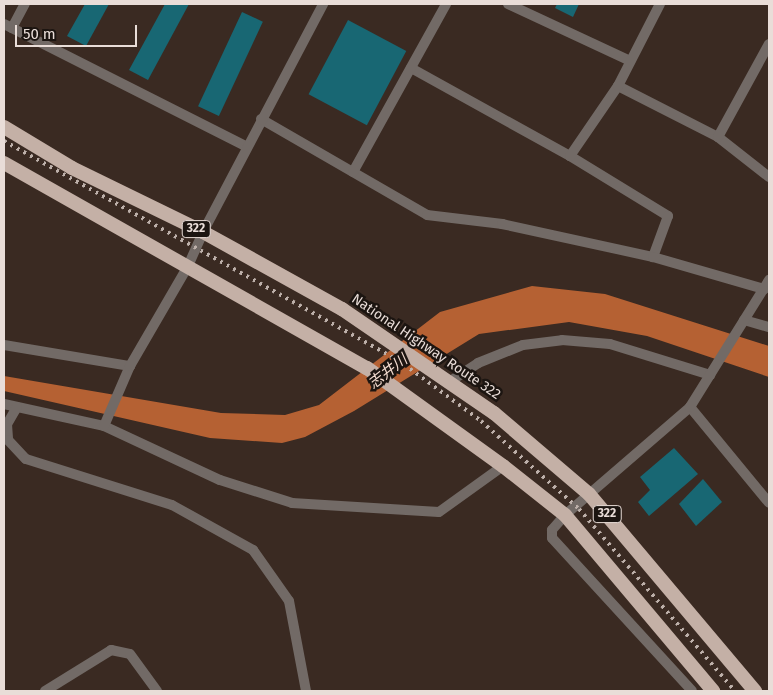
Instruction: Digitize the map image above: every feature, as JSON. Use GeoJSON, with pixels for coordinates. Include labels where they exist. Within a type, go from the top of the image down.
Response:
{"type":"FeatureCollection","features":[{"type":"Feature","properties":{"kind":"highway","name":"National Highway Route 322"},"geometry":{"type":"LineString","coordinates":[[4,127],[72,168],[203,232],[386,336],[494,414],[589,494],[755,691]]}},
{"type":"Feature","properties":{"kind":"highway","name":"322"},"geometry":{"type":"LineString","coordinates":[[4,163],[367,368],[503,466],[565,515],[713,691]]}},
{"type":"Feature","properties":{"kind":"street"},"geometry":{"type":"LineString","coordinates":[[25,4],[8,26],[246,146]]}},
{"type":"Feature","properties":{"kind":"street"},"geometry":{"type":"LineString","coordinates":[[104,426],[107,415],[130,366],[188,266],[246,146],[323,4]]}},
{"type":"Feature","properties":{"kind":"street"},"geometry":{"type":"LineString","coordinates":[[353,172],[446,4]]}},
{"type":"Feature","properties":{"kind":"street"},"geometry":{"type":"LineString","coordinates":[[508,4],[630,61]]}},
{"type":"Feature","properties":{"kind":"street"},"geometry":{"type":"LineString","coordinates":[[570,156],[618,86],[660,4]]}},
{"type":"Feature","properties":{"kind":"street"},"geometry":{"type":"LineString","coordinates":[[718,136],[769,44]]}},
{"type":"Feature","properties":{"kind":"street"},"geometry":{"type":"LineString","coordinates":[[411,68],[570,156],[668,216],[653,257]]}},
{"type":"Feature","properties":{"kind":"street"},"geometry":{"type":"LineString","coordinates":[[618,86],[718,136],[769,177]]}},
{"type":"Feature","properties":{"kind":"street"},"geometry":{"type":"LineString","coordinates":[[261,118],[428,215],[502,224],[767,284],[690,407],[565,515],[552,530],[552,538],[692,691]]}},
{"type":"Feature","properties":{"kind":"street"},"geometry":{"type":"LineString","coordinates":[[744,320],[769,327]]}},
{"type":"Feature","properties":{"kind":"street"},"geometry":{"type":"LineString","coordinates":[[449,382],[478,363],[523,346],[562,340],[610,344],[712,372]]}},
{"type":"Feature","properties":{"kind":"street"},"geometry":{"type":"LineString","coordinates":[[4,345],[130,366]]}},
{"type":"Feature","properties":{"kind":"street"},"geometry":{"type":"LineString","coordinates":[[4,404],[104,426],[256,492],[292,503],[364,511],[439,512],[503,466]]}},
{"type":"Feature","properties":{"kind":"street"},"geometry":{"type":"LineString","coordinates":[[17,406],[7,424],[8,440],[26,460],[172,505],[253,550],[288,601],[306,691]]}},
{"type":"Feature","properties":{"kind":"street"},"geometry":{"type":"LineString","coordinates":[[690,407],[769,502]]}},
{"type":"Feature","properties":{"kind":"street"},"geometry":{"type":"LineString","coordinates":[[45,691],[111,650],[130,654],[157,691]]}},
{"type":"Feature","properties":{"kind":"water","name":"志井川"},"geometry":{"type":"Polygon","coordinates":[[[532,286],[605,294],[769,346],[769,377],[647,336],[569,322],[479,334],[354,411],[305,437],[282,443],[210,438],[4,391],[4,376],[221,413],[285,415],[319,405],[440,312],[532,286]]]}},
{"type":"Feature","properties":{"kind":"building"},"geometry":{"type":"Polygon","coordinates":[[[85,4],[109,4],[86,46],[67,36],[85,4]]]}},
{"type":"Feature","properties":{"kind":"building"},"geometry":{"type":"Polygon","coordinates":[[[165,4],[189,4],[148,80],[129,70],[165,4]]]}},
{"type":"Feature","properties":{"kind":"building"},"geometry":{"type":"Polygon","coordinates":[[[557,4],[579,4],[573,17],[555,8],[557,4]]]}},
{"type":"Feature","properties":{"kind":"building"},"geometry":{"type":"Polygon","coordinates":[[[242,12],[263,22],[219,116],[198,106],[242,12]]]}},
{"type":"Feature","properties":{"kind":"building"},"geometry":{"type":"Polygon","coordinates":[[[348,20],[406,51],[367,125],[309,94],[348,20]]]}},
{"type":"Feature","properties":{"kind":"building"},"geometry":{"type":"Polygon","coordinates":[[[674,448],[698,474],[649,516],[638,502],[650,490],[640,477],[674,448]]]}},
{"type":"Feature","properties":{"kind":"building"},"geometry":{"type":"Polygon","coordinates":[[[703,479],[722,502],[696,526],[679,504],[703,479]]]}},
{"type":"Feature","properties":{"kind":"railway"},"geometry":{"type":"LineString","coordinates":[[4,141],[398,360],[481,421],[579,509],[735,691]]}}]}
